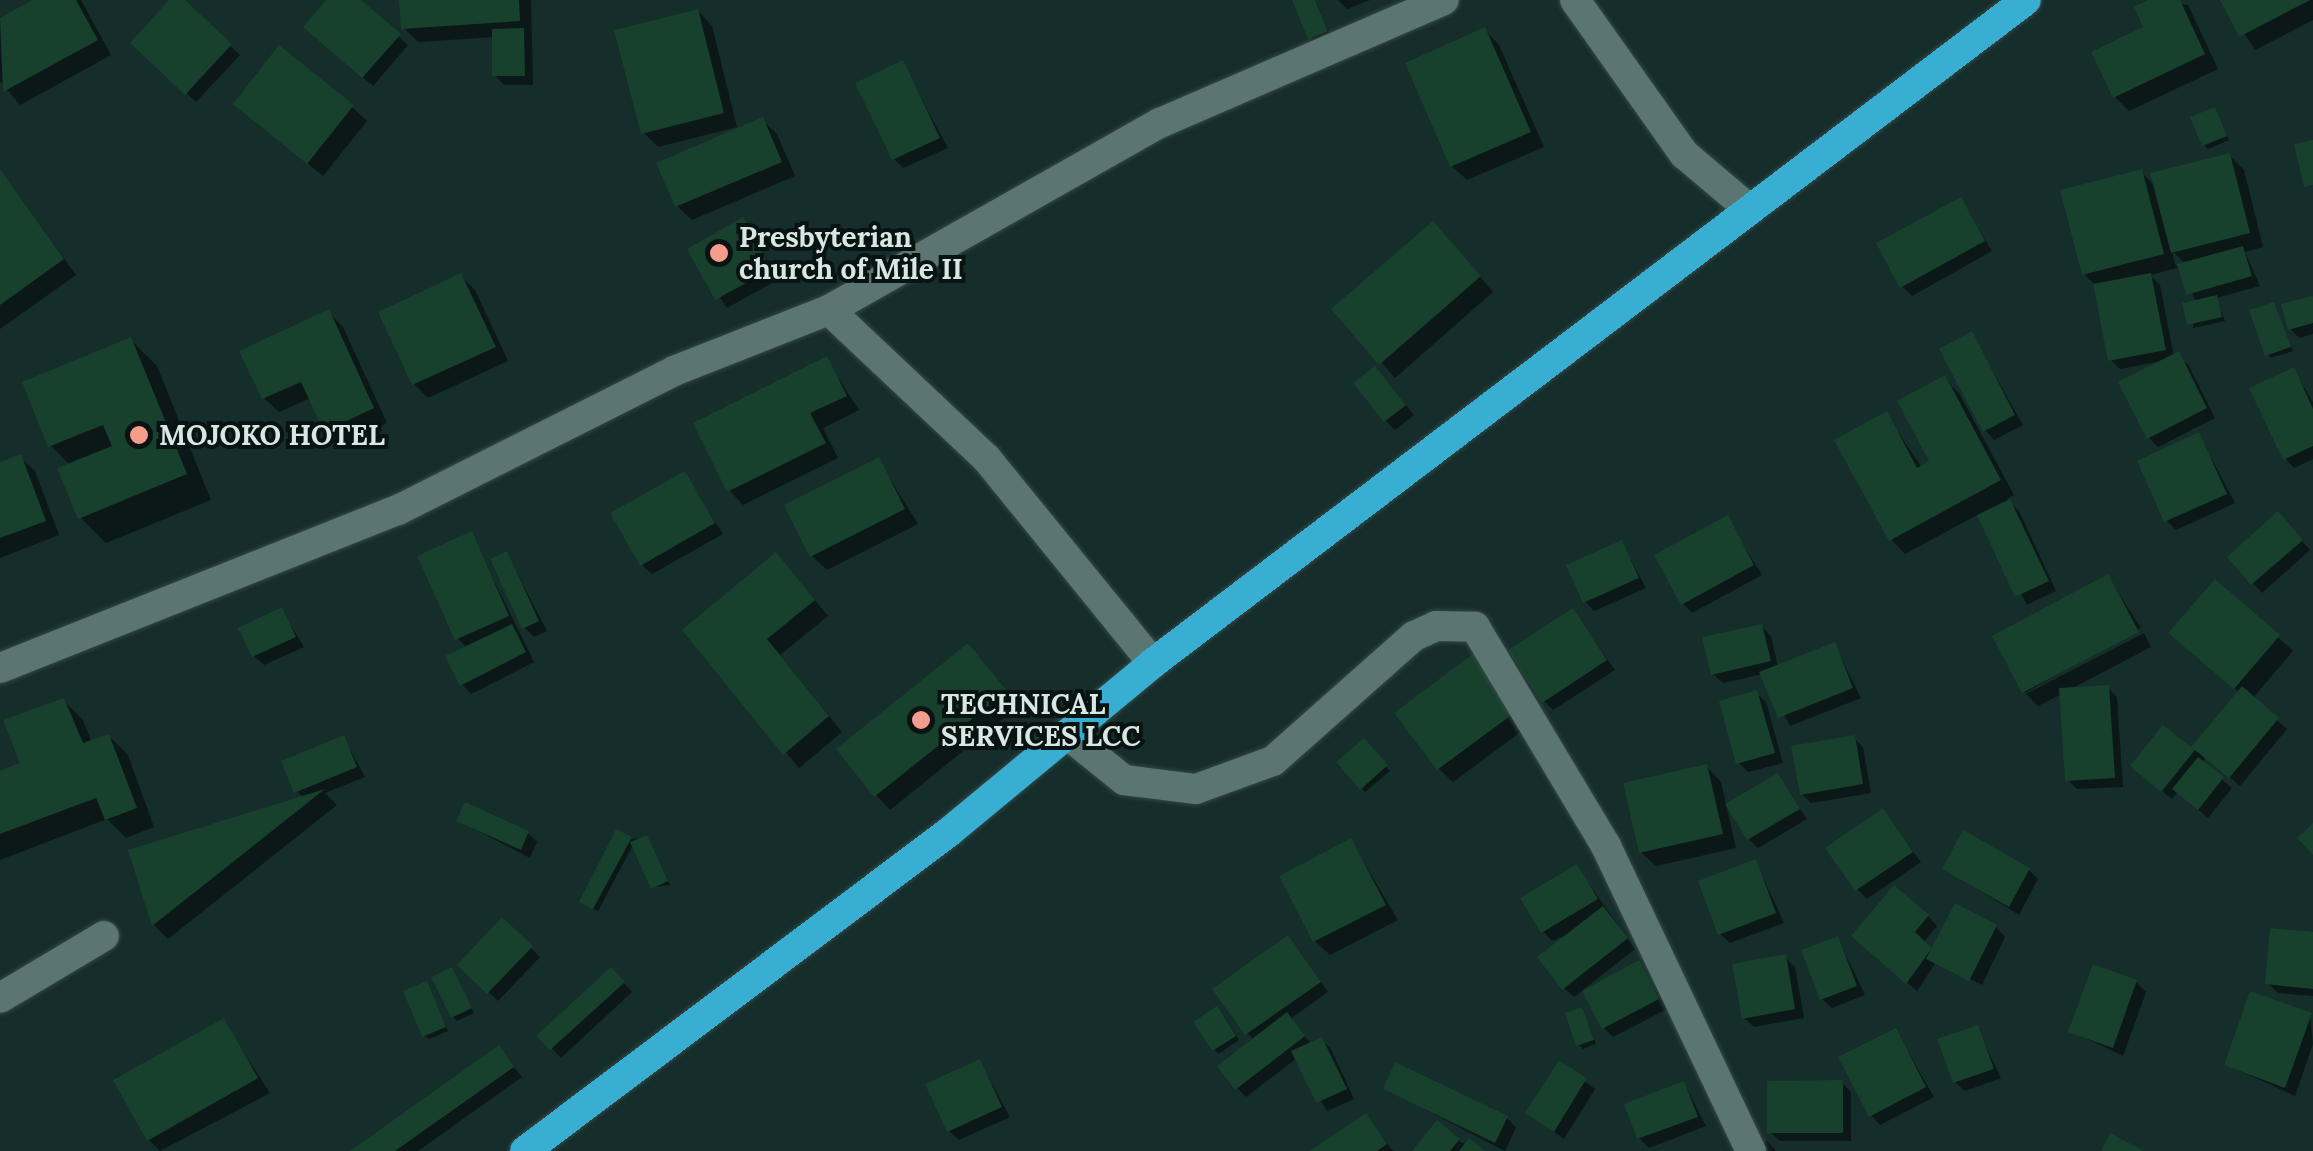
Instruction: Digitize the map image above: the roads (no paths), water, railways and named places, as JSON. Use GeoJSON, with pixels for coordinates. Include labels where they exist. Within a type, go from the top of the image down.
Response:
{"type":"FeatureCollection","features":[{"type":"Feature","properties":{"kind":"highway"},"geometry":{"type":"LineString","coordinates":[[524,1151],[949,832],[1153,663],[2026,0]]}},
{"type":"Feature","properties":{"kind":"street"},"geometry":{"type":"LineString","coordinates":[[0,668],[398,510],[674,371],[829,310],[1160,123],[1444,0]]}},
{"type":"Feature","properties":{"kind":"street"},"geometry":{"type":"LineString","coordinates":[[1576,0],[1684,154],[1748,208]]}},
{"type":"Feature","properties":{"kind":"street"},"geometry":{"type":"LineString","coordinates":[[829,310],[987,458],[1153,663]]}},
{"type":"Feature","properties":{"kind":"street"},"geometry":{"type":"LineString","coordinates":[[1067,734],[1124,780],[1196,789],[1273,761],[1414,636],[1436,626],[1475,627],[1606,846],[1751,1151]]}},
{"type":"Feature","properties":{"kind":"street"},"geometry":{"type":"LineString","coordinates":[[0,998],[104,936]]}},
{"type":"Feature","properties":{"kind":"place","name":"Presbyterian church of Mile II"},"geometry":{"type":"Point","coordinates":[719,253]}},
{"type":"Feature","properties":{"kind":"place","name":"MOJOKO HOTEL"},"geometry":{"type":"Point","coordinates":[139,435]}},
{"type":"Feature","properties":{"kind":"place","name":"TECHNICAL SERVICES LCC"},"geometry":{"type":"Point","coordinates":[921,720]}}]}
